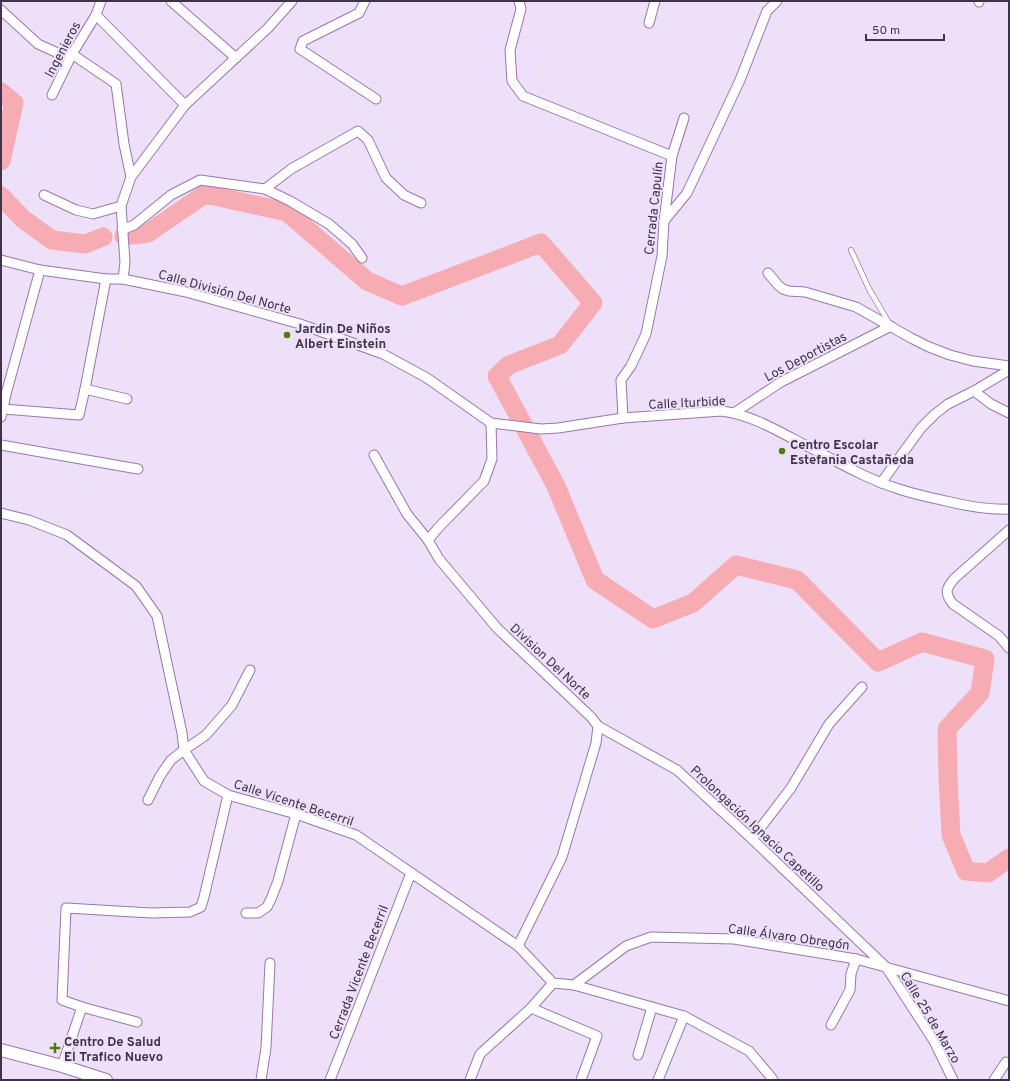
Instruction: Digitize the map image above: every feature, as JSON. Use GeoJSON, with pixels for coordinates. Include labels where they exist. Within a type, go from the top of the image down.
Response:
{"type":"FeatureCollection","features":[{"type":"Feature","properties":{"kind":"main road"},"geometry":{"type":"LineString","coordinates":[[1,1050],[62,1066],[106,1080]]}},
{"type":"Feature","properties":{"kind":"street","name":"Ingenieros"},"geometry":{"type":"LineString","coordinates":[[52,95],[72,54],[96,15],[101,1]]}},
{"type":"Feature","properties":{"kind":"street"},"geometry":{"type":"LineString","coordinates":[[171,1],[236,58]]}},
{"type":"Feature","properties":{"kind":"street"},"geometry":{"type":"LineString","coordinates":[[123,279],[125,262],[121,206],[131,177],[185,105],[268,28],[292,1]]}},
{"type":"Feature","properties":{"kind":"street"},"geometry":{"type":"LineString","coordinates":[[365,1],[359,13],[303,41],[300,49],[376,99]]}},
{"type":"Feature","properties":{"kind":"street","name":"Cerrada Capulín"},"geometry":{"type":"LineString","coordinates":[[519,1],[521,9],[510,50],[512,81],[524,96],[672,156],[664,221],[662,256],[646,334],[631,366],[621,380],[623,418]]}},
{"type":"Feature","properties":{"kind":"street"},"geometry":{"type":"LineString","coordinates":[[649,23],[655,1]]}},
{"type":"Feature","properties":{"kind":"street"},"geometry":{"type":"LineString","coordinates":[[664,221],[687,193],[740,80],[767,11],[777,1]]}},
{"type":"Feature","properties":{"kind":"street"},"geometry":{"type":"LineString","coordinates":[[1,10],[38,44],[60,54],[72,54],[116,84],[124,144],[131,177]]}},
{"type":"Feature","properties":{"kind":"street"},"geometry":{"type":"LineString","coordinates":[[96,15],[185,105]]}},
{"type":"Feature","properties":{"kind":"street"},"geometry":{"type":"LineString","coordinates":[[672,156],[684,118]]}},
{"type":"Feature","properties":{"kind":"street"},"geometry":{"type":"LineString","coordinates":[[265,189],[291,169],[358,131],[368,140],[386,178],[404,195],[421,203]]}},
{"type":"Feature","properties":{"kind":"street"},"geometry":{"type":"LineString","coordinates":[[122,230],[134,225],[171,195],[200,180],[265,189],[290,201],[329,224],[352,244],[362,258]]}},
{"type":"Feature","properties":{"kind":"street"},"geometry":{"type":"LineString","coordinates":[[44,195],[76,210],[93,214],[121,206]]}},
{"type":"Feature","properties":{"kind":"street","name":"Calle División Del Norte"},"geometry":{"type":"LineString","coordinates":[[1,260],[40,270],[106,279],[123,279],[186,292],[300,324],[383,354],[427,378],[495,423]]}},
{"type":"Feature","properties":{"kind":"street"},"geometry":{"type":"LineString","coordinates":[[40,270],[4,394],[2,413],[79,415],[106,279]]}},
{"type":"Feature","properties":{"kind":"street"},"geometry":{"type":"LineString","coordinates":[[768,273],[783,289],[810,293],[856,307],[929,347],[950,355],[973,361],[1009,366]]}},
{"type":"Feature","properties":{"kind":"street","name":"Los Deportistas"},"geometry":{"type":"LineString","coordinates":[[734,413],[781,382],[891,326]]}},
{"type":"Feature","properties":{"kind":"street"},"geometry":{"type":"LineString","coordinates":[[881,483],[921,428],[935,414],[948,404],[974,391],[1009,370]]}},
{"type":"Feature","properties":{"kind":"street"},"geometry":{"type":"LineString","coordinates":[[85,389],[127,399]]}},
{"type":"Feature","properties":{"kind":"street"},"geometry":{"type":"LineString","coordinates":[[974,391],[991,404],[1009,413]]}},
{"type":"Feature","properties":{"kind":"street","name":"Calle Iturbide"},"geometry":{"type":"LineString","coordinates":[[495,423],[541,429],[558,428],[623,418],[722,411],[734,413],[760,422],[881,483],[907,492],[956,504],[1009,509]]}},
{"type":"Feature","properties":{"kind":"street"},"geometry":{"type":"LineString","coordinates":[[428,540],[484,481],[492,459],[495,423]]}},
{"type":"Feature","properties":{"kind":"street"},"geometry":{"type":"LineString","coordinates":[[1,445],[138,469]]}},
{"type":"Feature","properties":{"kind":"street","name":"Division Del Norte"},"geometry":{"type":"LineString","coordinates":[[374,455],[407,514],[428,540],[438,559],[496,628],[591,717],[598,726]]}},
{"type":"Feature","properties":{"kind":"street","name":"Calle Vicente Becerril"},"geometry":{"type":"LineString","coordinates":[[1,513],[29,520],[67,535],[136,586],[157,616],[182,733],[184,750],[204,781],[228,795],[296,814],[356,835],[518,946]]}},
{"type":"Feature","properties":{"kind":"street"},"geometry":{"type":"LineString","coordinates":[[1009,530],[955,578],[950,583],[947,590],[948,598],[953,604],[999,636],[1009,648]]}},
{"type":"Feature","properties":{"kind":"street"},"geometry":{"type":"LineString","coordinates":[[148,800],[160,776],[171,760],[206,735],[232,705],[250,670]]}},
{"type":"Feature","properties":{"kind":"street"},"geometry":{"type":"LineString","coordinates":[[752,838],[791,788],[829,724],[862,687]]}},
{"type":"Feature","properties":{"kind":"street"},"geometry":{"type":"LineString","coordinates":[[598,726],[596,743],[562,857],[518,946],[554,983],[574,985],[684,1016],[749,1051],[772,1080]]}},
{"type":"Feature","properties":{"kind":"street","name":"Prolongación Ignacio Capetillo"},"geometry":{"type":"LineString","coordinates":[[598,726],[677,770],[752,838],[886,967]]}},
{"type":"Feature","properties":{"kind":"street"},"geometry":{"type":"LineString","coordinates":[[137,1022],[62,1000],[66,908],[151,913],[190,912],[201,907],[228,795]]}},
{"type":"Feature","properties":{"kind":"street"},"geometry":{"type":"LineString","coordinates":[[246,913],[258,913],[267,907],[278,881],[296,814]]}},
{"type":"Feature","properties":{"kind":"street","name":"Cerrada Vicente Becerril"},"geometry":{"type":"LineString","coordinates":[[330,1080],[411,873]]}},
{"type":"Feature","properties":{"kind":"street","name":"Calle Álvaro Obregón"},"geometry":{"type":"LineString","coordinates":[[574,985],[626,946],[651,938],[734,939],[856,959],[1009,1001]]}},
{"type":"Feature","properties":{"kind":"street"},"geometry":{"type":"LineString","coordinates":[[831,1025],[850,990],[851,974],[856,959]]}},
{"type":"Feature","properties":{"kind":"street"},"geometry":{"type":"LineString","coordinates":[[262,1080],[266,1048],[270,963]]}},
{"type":"Feature","properties":{"kind":"street","name":"Calle 25 de Marzo"},"geometry":{"type":"LineString","coordinates":[[886,967],[934,1041],[953,1080]]}},
{"type":"Feature","properties":{"kind":"street"},"geometry":{"type":"LineString","coordinates":[[470,1080],[480,1054],[531,1008],[554,983]]}},
{"type":"Feature","properties":{"kind":"street"},"geometry":{"type":"LineString","coordinates":[[62,1066],[82,1007]]}},
{"type":"Feature","properties":{"kind":"street"},"geometry":{"type":"LineString","coordinates":[[638,1055],[652,1007]]}},
{"type":"Feature","properties":{"kind":"street"},"geometry":{"type":"LineString","coordinates":[[531,1008],[597,1036],[581,1080]]}},
{"type":"Feature","properties":{"kind":"street"},"geometry":{"type":"LineString","coordinates":[[658,1080],[684,1016]]}},
{"type":"Feature","properties":{"kind":"street"},"geometry":{"type":"LineString","coordinates":[[994,1080],[1006,1062]]}},
{"type":"Feature","properties":{"kind":"lane"},"geometry":{"type":"LineString","coordinates":[[851,250],[869,289],[891,326]]}},
{"type":"Feature","properties":{"kind":"waterway"},"geometry":{"type":"LineString","coordinates":[[1,92],[14,103],[1,161]]}},
{"type":"Feature","properties":{"kind":"waterway"},"geometry":{"type":"LineString","coordinates":[[124,236],[148,233],[205,194],[287,212],[367,281],[402,296],[541,243],[593,303],[560,345],[509,365],[497,376],[556,486],[595,580],[653,619],[693,603],[736,565],[797,580],[878,662],[922,642],[985,659],[980,693],[947,729],[951,835],[966,871],[988,873],[1009,858]]}},
{"type":"Feature","properties":{"kind":"waterway"},"geometry":{"type":"LineString","coordinates":[[1,196],[23,219],[52,240],[85,244],[103,237]]}},
{"type":"Feature","properties":{"kind":"place","name":"Jardin De Niños Albert Einstein"},"geometry":{"type":"Point","coordinates":[287,335]}},
{"type":"Feature","properties":{"kind":"place","name":"Centro Escolar Estefania Castañeda"},"geometry":{"type":"Point","coordinates":[782,451]}},
{"type":"Feature","properties":{"kind":"place","name":"Centro De Salud El Trafico Nuevo"},"geometry":{"type":"Point","coordinates":[55,1048]}}]}
